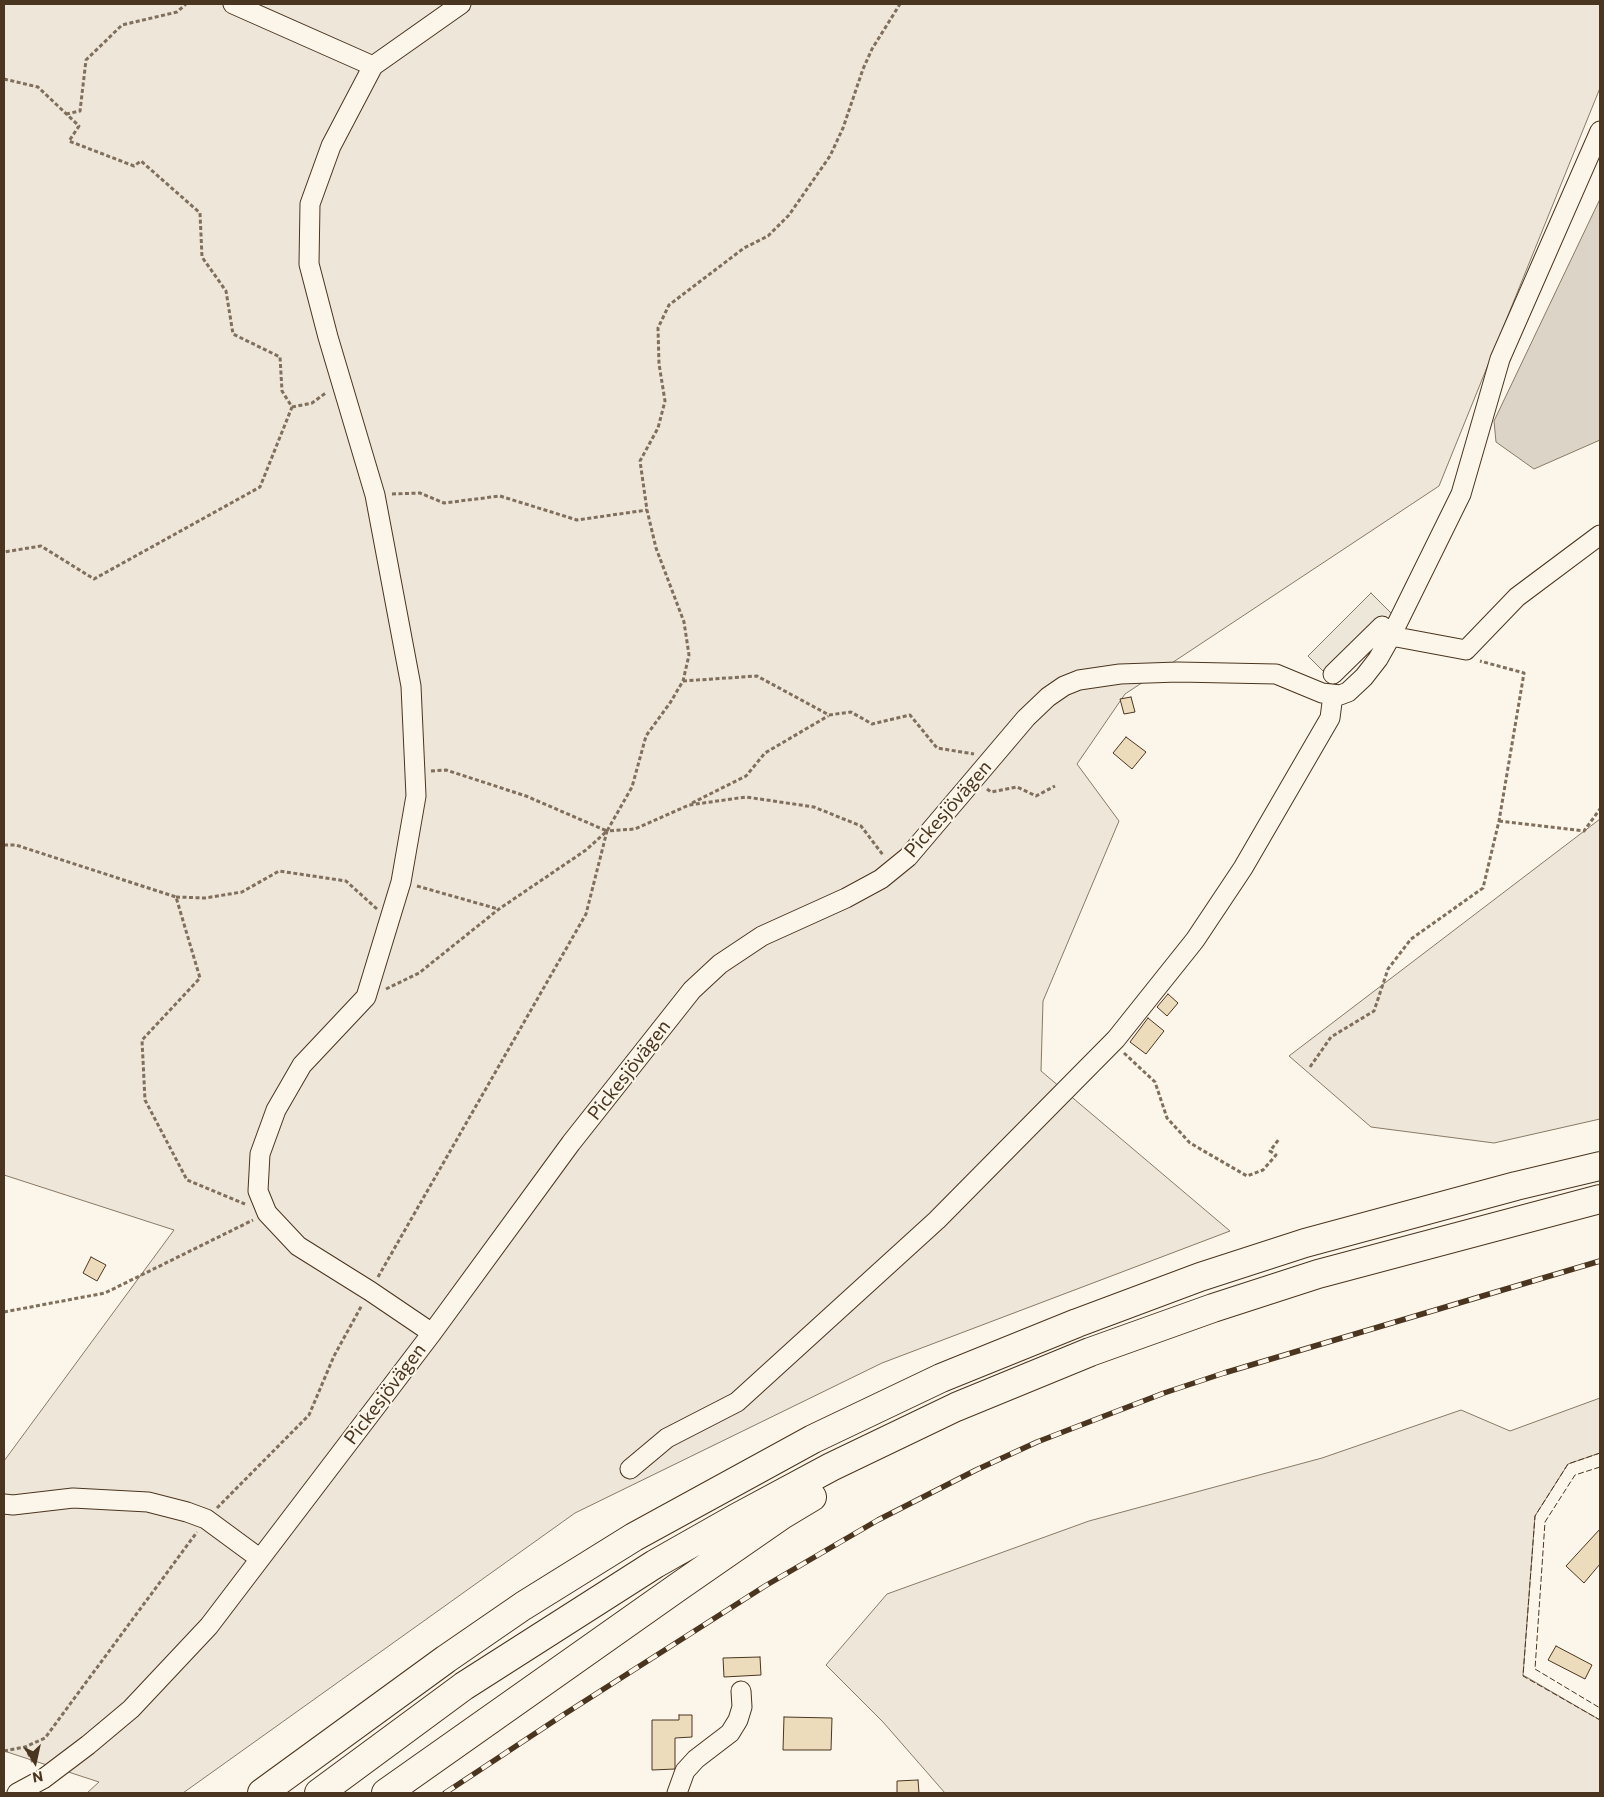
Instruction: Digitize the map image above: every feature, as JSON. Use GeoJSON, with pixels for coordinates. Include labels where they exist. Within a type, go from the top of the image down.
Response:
{"type":"FeatureCollection","features":[{"type":"Feature","properties":{"kind":"highway"},"geometry":{"type":"LineString","coordinates":[[262,1793],[446,1659],[523,1606],[634,1537],[813,1439],[941,1378],[1077,1323],[1200,1277],[1305,1243],[1516,1186],[1600,1166]]}},
{"type":"Feature","properties":{"kind":"highway"},"geometry":{"type":"LineString","coordinates":[[319,1793],[464,1686],[655,1564],[738,1516],[831,1467],[956,1407],[1090,1352],[1213,1308],[1318,1274],[1600,1200]]}},
{"type":"Feature","properties":{"kind":"highway"},"geometry":{"type":"LineString","coordinates":[[386,1793],[782,1515],[852,1473],[1011,1384]]}},
{"type":"Feature","properties":{"kind":"street"},"geometry":{"type":"LineString","coordinates":[[233,4],[373,66]]}},
{"type":"Feature","properties":{"kind":"street"},"geometry":{"type":"LineString","coordinates":[[432,1332],[298,1246],[267,1213],[258,1191],[260,1154],[276,1110],[302,1065],[366,998],[401,882],[416,796],[411,686],[375,495],[341,382],[309,264],[310,204],[331,146],[373,66],[461,4]]}},
{"type":"Feature","properties":{"kind":"street"},"geometry":{"type":"LineString","coordinates":[[630,1469],[667,1438],[736,1402],[937,1220],[1116,1039],[1195,940],[1243,868],[1330,718],[1333,695],[1340,695],[1354,687],[1378,659],[1391,636],[1461,494],[1500,359],[1600,130]]}},
{"type":"Feature","properties":{"kind":"street"},"geometry":{"type":"LineString","coordinates":[[1333,674],[1382,626],[1391,636],[1466,650],[1518,597],[1600,536]]}},
{"type":"Feature","properties":{"kind":"street","name":"Pickesjövägen"},"geometry":{"type":"LineString","coordinates":[[17,1793],[43,1779],[88,1745],[131,1708],[209,1626],[432,1332],[571,1143],[692,990],[720,964],[762,936],[846,898],[881,879],[894,869],[908,857],[1026,718],[1048,697],[1064,686],[1097,677],[1120,674],[1178,672],[1276,674],[1322,693],[1333,695]]}},
{"type":"Feature","properties":{"kind":"street"},"geometry":{"type":"LineString","coordinates":[[4,1504],[13,1505],[73,1498],[148,1502],[206,1519],[259,1558]]}},
{"type":"Feature","properties":{"kind":"street"},"geometry":{"type":"LineString","coordinates":[[677,1793],[685,1771],[696,1758],[730,1733],[738,1720],[742,1707],[741,1691]]}},
{"type":"Feature","properties":{"kind":"path"},"geometry":{"type":"LineString","coordinates":[[66,114],[80,111],[86,60],[122,25],[177,12],[186,4]]}},
{"type":"Feature","properties":{"kind":"path"},"geometry":{"type":"LineString","coordinates":[[370,1291],[586,914],[607,831],[632,787],[646,736],[683,681],[689,655],[684,622],[656,548],[647,510],[640,460],[658,428],[666,401],[660,364],[658,328],[669,304],[744,248],[768,236],[789,215],[830,156],[844,128],[862,69],[900,4]]}},
{"type":"Feature","properties":{"kind":"path"},"geometry":{"type":"LineString","coordinates":[[4,79],[38,87],[78,126],[69,141],[134,166],[141,161],[200,214],[202,257],[226,291],[233,334],[280,357],[282,391],[292,407]]}},
{"type":"Feature","properties":{"kind":"path"},"geometry":{"type":"LineString","coordinates":[[292,407],[312,403],[341,382]]}},
{"type":"Feature","properties":{"kind":"path"},"geometry":{"type":"LineString","coordinates":[[4,552],[41,546],[94,579],[260,487],[292,407]]}},
{"type":"Feature","properties":{"kind":"path"},"geometry":{"type":"LineString","coordinates":[[375,495],[420,493],[444,504],[500,496],[577,520],[647,510]]}},
{"type":"Feature","properties":{"kind":"path"},"geometry":{"type":"LineString","coordinates":[[1310,1067],[1331,1037],[1374,1011],[1388,969],[1410,939],[1483,888],[1499,821],[1524,673],[1475,660],[1466,650]]}},
{"type":"Feature","properties":{"kind":"path"},"geometry":{"type":"LineString","coordinates":[[683,681],[757,676],[829,716]]}},
{"type":"Feature","properties":{"kind":"path"},"geometry":{"type":"LineString","coordinates":[[415,771],[446,770],[526,796],[607,831],[636,829],[746,776],[765,754],[829,716],[851,712],[872,724],[910,715],[936,748],[994,757]]}},
{"type":"Feature","properties":{"kind":"path"},"geometry":{"type":"LineString","coordinates":[[974,780],[991,792],[1017,786],[1036,796],[1055,786]]}},
{"type":"Feature","properties":{"kind":"path"},"geometry":{"type":"LineString","coordinates":[[689,805],[746,797],[814,807],[861,826],[894,869]]}},
{"type":"Feature","properties":{"kind":"path"},"geometry":{"type":"LineString","coordinates":[[1499,821],[1584,832],[1600,809]]}},
{"type":"Feature","properties":{"kind":"path"},"geometry":{"type":"LineString","coordinates":[[366,998],[418,973],[499,909],[586,850],[607,831]]}},
{"type":"Feature","properties":{"kind":"path"},"geometry":{"type":"LineString","coordinates":[[4,845],[16,845],[176,897],[205,898],[242,892],[279,871],[346,881],[377,910],[392,912]]}},
{"type":"Feature","properties":{"kind":"path"},"geometry":{"type":"LineString","coordinates":[[401,882],[499,909]]}},
{"type":"Feature","properties":{"kind":"path"},"geometry":{"type":"LineString","coordinates":[[176,897],[200,978],[142,1040],[145,1100],[187,1180],[267,1213]]}},
{"type":"Feature","properties":{"kind":"path"},"geometry":{"type":"LineString","coordinates":[[1116,1039],[1120,1050],[1155,1082],[1167,1118],[1190,1143],[1247,1176],[1263,1170],[1276,1155],[1270,1151],[1279,1139]]}},
{"type":"Feature","properties":{"kind":"path"},"geometry":{"type":"LineString","coordinates":[[4,1312],[105,1293],[267,1213]]}},
{"type":"Feature","properties":{"kind":"shaded area"},"geometry":{"type":"Polygon","coordinates":[[[4,4],[1600,4],[1600,88],[1439,486],[1125,694],[1077,764],[1119,821],[1043,1001],[1041,1071],[1230,1231],[882,1363],[575,1513],[183,1793],[87,1793],[99,1782],[4,1751],[4,1461],[174,1230],[4,1175],[4,4]]]}},
{"type":"Feature","properties":{"kind":"shaded area"},"geometry":{"type":"Polygon","coordinates":[[[1600,199],[1600,440],[1534,469],[1496,442],[1494,421],[1600,199]]]}},
{"type":"Feature","properties":{"kind":"shaded area"},"geometry":{"type":"Polygon","coordinates":[[[1371,593],[1399,621],[1335,683],[1308,656],[1371,593]]]}},
{"type":"Feature","properties":{"kind":"shaded area"},"geometry":{"type":"Polygon","coordinates":[[[1600,819],[1600,1119],[1494,1143],[1371,1127],[1289,1056],[1600,819]]]}},
{"type":"Feature","properties":{"kind":"shaded area"},"geometry":{"type":"Polygon","coordinates":[[[1600,1398],[1600,1453],[1568,1464],[1535,1516],[1523,1675],[1600,1720],[1600,1793],[945,1793],[883,1722],[826,1665],[887,1594],[1089,1521],[1322,1458],[1461,1410],[1510,1431],[1600,1398]]]}},
{"type":"Feature","properties":{"kind":"building"},"geometry":{"type":"Polygon","coordinates":[[[1131,697],[1135,712],[1124,714],[1120,699],[1131,697]]]}},
{"type":"Feature","properties":{"kind":"building"},"geometry":{"type":"Polygon","coordinates":[[[1126,737],[1146,752],[1132,769],[1113,753],[1126,737]]]}},
{"type":"Feature","properties":{"kind":"building"},"geometry":{"type":"Polygon","coordinates":[[[1168,994],[1178,1003],[1167,1016],[1157,1007],[1168,994]]]}},
{"type":"Feature","properties":{"kind":"building"},"geometry":{"type":"Polygon","coordinates":[[[1148,1018],[1164,1031],[1146,1054],[1130,1042],[1148,1018]]]}},
{"type":"Feature","properties":{"kind":"building"},"geometry":{"type":"Polygon","coordinates":[[[91,1257],[106,1265],[97,1281],[83,1273],[91,1257]]]}},
{"type":"Feature","properties":{"kind":"building"},"geometry":{"type":"Polygon","coordinates":[[[1600,1529],[1600,1564],[1584,1583],[1566,1566],[1600,1529]]]}},
{"type":"Feature","properties":{"kind":"building"},"geometry":{"type":"Polygon","coordinates":[[[1556,1646],[1592,1665],[1585,1679],[1548,1660],[1556,1646]]]}},
{"type":"Feature","properties":{"kind":"building"},"geometry":{"type":"Polygon","coordinates":[[[760,1657],[761,1675],[724,1677],[723,1658],[760,1657]]]}},
{"type":"Feature","properties":{"kind":"building"},"geometry":{"type":"Polygon","coordinates":[[[679,1715],[692,1715],[692,1737],[675,1738],[675,1769],[652,1770],[652,1720],[679,1720],[679,1715]]]}},
{"type":"Feature","properties":{"kind":"building"},"geometry":{"type":"Polygon","coordinates":[[[784,1717],[832,1718],[831,1750],[783,1750],[784,1717]]]}},
{"type":"Feature","properties":{"kind":"building"},"geometry":{"type":"Polygon","coordinates":[[[918,1780],[919,1793],[897,1793],[897,1781],[918,1780]]]}},
{"type":"Feature","properties":{"kind":"railway"},"geometry":{"type":"LineString","coordinates":[[445,1793],[765,1586],[878,1520],[976,1470],[1037,1442],[1164,1393],[1224,1373],[1600,1261]]}},
{"type":"Feature","properties":{"kind":"fence"},"geometry":{"type":"LineString","coordinates":[[1600,1453],[1568,1464],[1535,1516],[1523,1676],[1600,1720]]}},
{"type":"Feature","properties":{"kind":"fence"},"geometry":{"type":"LineString","coordinates":[[1600,1467],[1575,1475],[1545,1522],[1535,1669],[1600,1708]]}}]}
